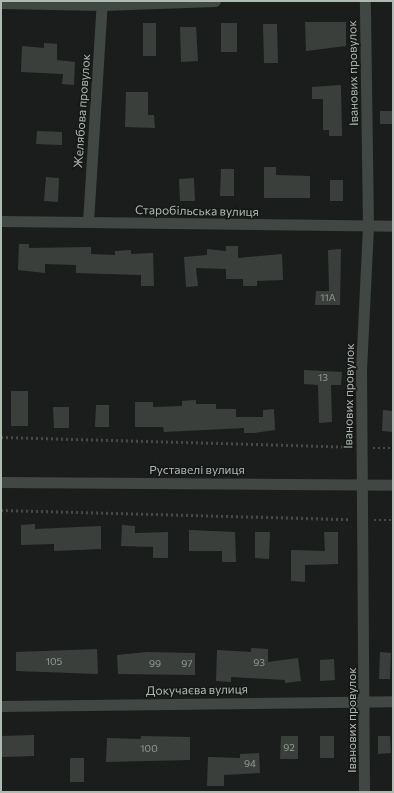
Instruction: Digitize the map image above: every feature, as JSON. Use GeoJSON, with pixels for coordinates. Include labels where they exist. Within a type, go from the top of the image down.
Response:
{"type":"FeatureCollection","features":[{"type":"Feature","properties":{"kind":"street"},"geometry":{"type":"LineString","coordinates":[[1,3],[215,1]]}},
{"type":"Feature","properties":{"kind":"street","name":"Іванових провулок"},"geometry":{"type":"LineString","coordinates":[[364,792],[366,700],[361,447],[368,226],[365,1]]}},
{"type":"Feature","properties":{"kind":"street","name":"Желябова провулок"},"geometry":{"type":"LineString","coordinates":[[88,222],[102,3]]}},
{"type":"Feature","properties":{"kind":"street","name":"Старобільська вулиця"},"geometry":{"type":"LineString","coordinates":[[1,221],[393,226]]}},
{"type":"Feature","properties":{"kind":"street","name":"Руставелі вулиця"},"geometry":{"type":"LineString","coordinates":[[1,482],[393,485]]}},
{"type":"Feature","properties":{"kind":"street","name":"Докучаєва вулиця"},"geometry":{"type":"LineString","coordinates":[[1,706],[366,700],[393,701]]}},
{"type":"Feature","properties":{"kind":"path"},"geometry":{"type":"LineString","coordinates":[[1,437],[393,448]]}},
{"type":"Feature","properties":{"kind":"path"},"geometry":{"type":"LineString","coordinates":[[1,510],[393,520]]}},
{"type":"Feature","properties":{"kind":"building"},"geometry":{"type":"Polygon","coordinates":[[[305,22],[346,22],[346,46],[306,51],[305,22]]]}},
{"type":"Feature","properties":{"kind":"building"},"geometry":{"type":"Polygon","coordinates":[[[143,23],[156,23],[156,56],[143,56],[143,23]]]}},
{"type":"Feature","properties":{"kind":"building"},"geometry":{"type":"Polygon","coordinates":[[[221,23],[237,23],[237,52],[221,52],[221,23]]]}},
{"type":"Feature","properties":{"kind":"building"},"geometry":{"type":"Polygon","coordinates":[[[263,24],[277,24],[278,63],[264,63],[263,24]]]}},
{"type":"Feature","properties":{"kind":"building"},"geometry":{"type":"Polygon","coordinates":[[[180,27],[196,27],[198,61],[181,62],[180,27]]]}},
{"type":"Feature","properties":{"kind":"building"},"geometry":{"type":"Polygon","coordinates":[[[44,43],[57,44],[57,60],[75,62],[74,85],[62,84],[63,74],[21,72],[22,46],[44,48],[44,43]]]}},
{"type":"Feature","properties":{"kind":"building"},"geometry":{"type":"Polygon","coordinates":[[[341,85],[342,136],[329,136],[329,130],[323,130],[323,99],[312,99],[312,87],[341,85]]]}},
{"type":"Feature","properties":{"kind":"building"},"geometry":{"type":"Polygon","coordinates":[[[126,92],[148,92],[148,115],[154,115],[155,128],[125,127],[126,92]]]}},
{"type":"Feature","properties":{"kind":"building"},"geometry":{"type":"Polygon","coordinates":[[[380,111],[393,111],[393,124],[380,124],[380,111]]]}},
{"type":"Feature","properties":{"kind":"building"},"geometry":{"type":"Polygon","coordinates":[[[37,131],[62,132],[62,145],[36,144],[37,131]]]}},
{"type":"Feature","properties":{"kind":"building"},"geometry":{"type":"Polygon","coordinates":[[[264,167],[276,167],[276,175],[310,176],[310,198],[264,198],[264,167]]]}},
{"type":"Feature","properties":{"kind":"building"},"geometry":{"type":"Polygon","coordinates":[[[221,169],[234,169],[234,196],[220,196],[221,169]]]}},
{"type":"Feature","properties":{"kind":"building"},"geometry":{"type":"Polygon","coordinates":[[[46,177],[59,178],[58,202],[44,201],[46,177]]]}},
{"type":"Feature","properties":{"kind":"building"},"geometry":{"type":"Polygon","coordinates":[[[194,178],[195,201],[180,201],[179,179],[194,178]]]}},
{"type":"Feature","properties":{"kind":"building"},"geometry":{"type":"Polygon","coordinates":[[[330,180],[343,180],[343,201],[330,201],[330,180]]]}},
{"type":"Feature","properties":{"kind":"building"},"geometry":{"type":"Polygon","coordinates":[[[19,244],[29,244],[29,248],[91,247],[91,254],[115,255],[115,251],[131,250],[131,254],[153,253],[154,286],[141,286],[141,275],[76,273],[76,265],[45,264],[45,273],[18,270],[19,244]]]}},
{"type":"Feature","properties":{"kind":"building"},"geometry":{"type":"Polygon","coordinates":[[[226,246],[238,246],[238,258],[282,254],[283,280],[257,281],[257,286],[243,286],[243,279],[226,279],[226,269],[196,268],[198,286],[186,287],[184,257],[207,255],[207,249],[226,251],[226,246]]]}},
{"type":"Feature","properties":{"kind":"building"},"geometry":{"type":"Polygon","coordinates":[[[341,249],[340,305],[315,305],[316,291],[329,291],[328,250],[341,249]]]}},
{"type":"Feature","properties":{"kind":"building"},"geometry":{"type":"Polygon","coordinates":[[[304,370],[342,372],[341,385],[331,385],[332,422],[319,423],[318,385],[304,384],[304,370]]]}},
{"type":"Feature","properties":{"kind":"building"},"geometry":{"type":"Polygon","coordinates":[[[11,391],[28,391],[28,426],[11,426],[11,391]]]}},
{"type":"Feature","properties":{"kind":"building"},"geometry":{"type":"Polygon","coordinates":[[[196,400],[196,404],[216,404],[216,409],[236,409],[236,417],[263,417],[263,410],[274,409],[275,430],[254,433],[244,433],[244,428],[164,432],[163,427],[135,427],[135,402],[153,402],[153,407],[182,406],[182,401],[196,400]]]}},
{"type":"Feature","properties":{"kind":"building"},"geometry":{"type":"Polygon","coordinates":[[[96,405],[109,405],[109,427],[95,427],[96,405]]]}},
{"type":"Feature","properties":{"kind":"building"},"geometry":{"type":"Polygon","coordinates":[[[53,407],[69,407],[69,428],[54,428],[53,407]]]}},
{"type":"Feature","properties":{"kind":"building"},"geometry":{"type":"Polygon","coordinates":[[[383,410],[393,411],[393,432],[382,431],[383,410]]]}},
{"type":"Feature","properties":{"kind":"building"},"geometry":{"type":"Polygon","coordinates":[[[35,524],[35,529],[101,526],[101,549],[54,551],[54,544],[21,545],[21,525],[35,524]]]}},
{"type":"Feature","properties":{"kind":"building"},"geometry":{"type":"Polygon","coordinates":[[[122,525],[135,526],[135,533],[168,532],[168,558],[153,558],[153,547],[121,546],[122,525]]]}},
{"type":"Feature","properties":{"kind":"building"},"geometry":{"type":"Polygon","coordinates":[[[189,530],[235,532],[236,562],[222,562],[222,551],[189,551],[189,530]]]}},
{"type":"Feature","properties":{"kind":"building"},"geometry":{"type":"Polygon","coordinates":[[[255,532],[270,532],[269,559],[255,558],[255,532]]]}},
{"type":"Feature","properties":{"kind":"building"},"geometry":{"type":"Polygon","coordinates":[[[324,532],[338,532],[338,564],[305,565],[305,582],[291,581],[291,550],[325,551],[324,532]]]}},
{"type":"Feature","properties":{"kind":"building"},"geometry":{"type":"Polygon","coordinates":[[[251,648],[268,649],[268,662],[298,658],[301,681],[285,683],[285,680],[231,677],[231,682],[216,681],[217,650],[251,652],[251,648]]]}},
{"type":"Feature","properties":{"kind":"building"},"geometry":{"type":"Polygon","coordinates":[[[97,649],[98,674],[16,671],[16,652],[97,649]]]}},
{"type":"Feature","properties":{"kind":"building"},"geometry":{"type":"Polygon","coordinates":[[[147,652],[195,653],[195,675],[118,674],[117,655],[147,652]]]}},
{"type":"Feature","properties":{"kind":"building"},"geometry":{"type":"Polygon","coordinates":[[[380,652],[391,653],[390,679],[379,679],[380,652]]]}},
{"type":"Feature","properties":{"kind":"building"},"geometry":{"type":"Polygon","coordinates":[[[334,659],[335,680],[320,681],[320,660],[334,659]]]}},
{"type":"Feature","properties":{"kind":"building"},"geometry":{"type":"Polygon","coordinates":[[[34,735],[34,756],[1,757],[1,736],[34,735]]]}},
{"type":"Feature","properties":{"kind":"building"},"geometry":{"type":"Polygon","coordinates":[[[141,736],[190,737],[190,760],[106,762],[107,738],[141,739],[141,736]]]}},
{"type":"Feature","properties":{"kind":"building"},"geometry":{"type":"Polygon","coordinates":[[[281,736],[298,736],[298,759],[280,759],[281,736]]]}},
{"type":"Feature","properties":{"kind":"building"},"geometry":{"type":"Polygon","coordinates":[[[320,736],[334,736],[334,758],[320,758],[320,736]]]}},
{"type":"Feature","properties":{"kind":"building"},"geometry":{"type":"Polygon","coordinates":[[[378,736],[390,736],[391,753],[378,754],[378,736]]]}},
{"type":"Feature","properties":{"kind":"building"},"geometry":{"type":"Polygon","coordinates":[[[259,753],[260,773],[224,775],[224,786],[207,786],[208,757],[240,758],[240,754],[259,753]]]}},
{"type":"Feature","properties":{"kind":"building"},"geometry":{"type":"Polygon","coordinates":[[[70,758],[84,758],[84,782],[70,782],[70,758]]]}}]}
